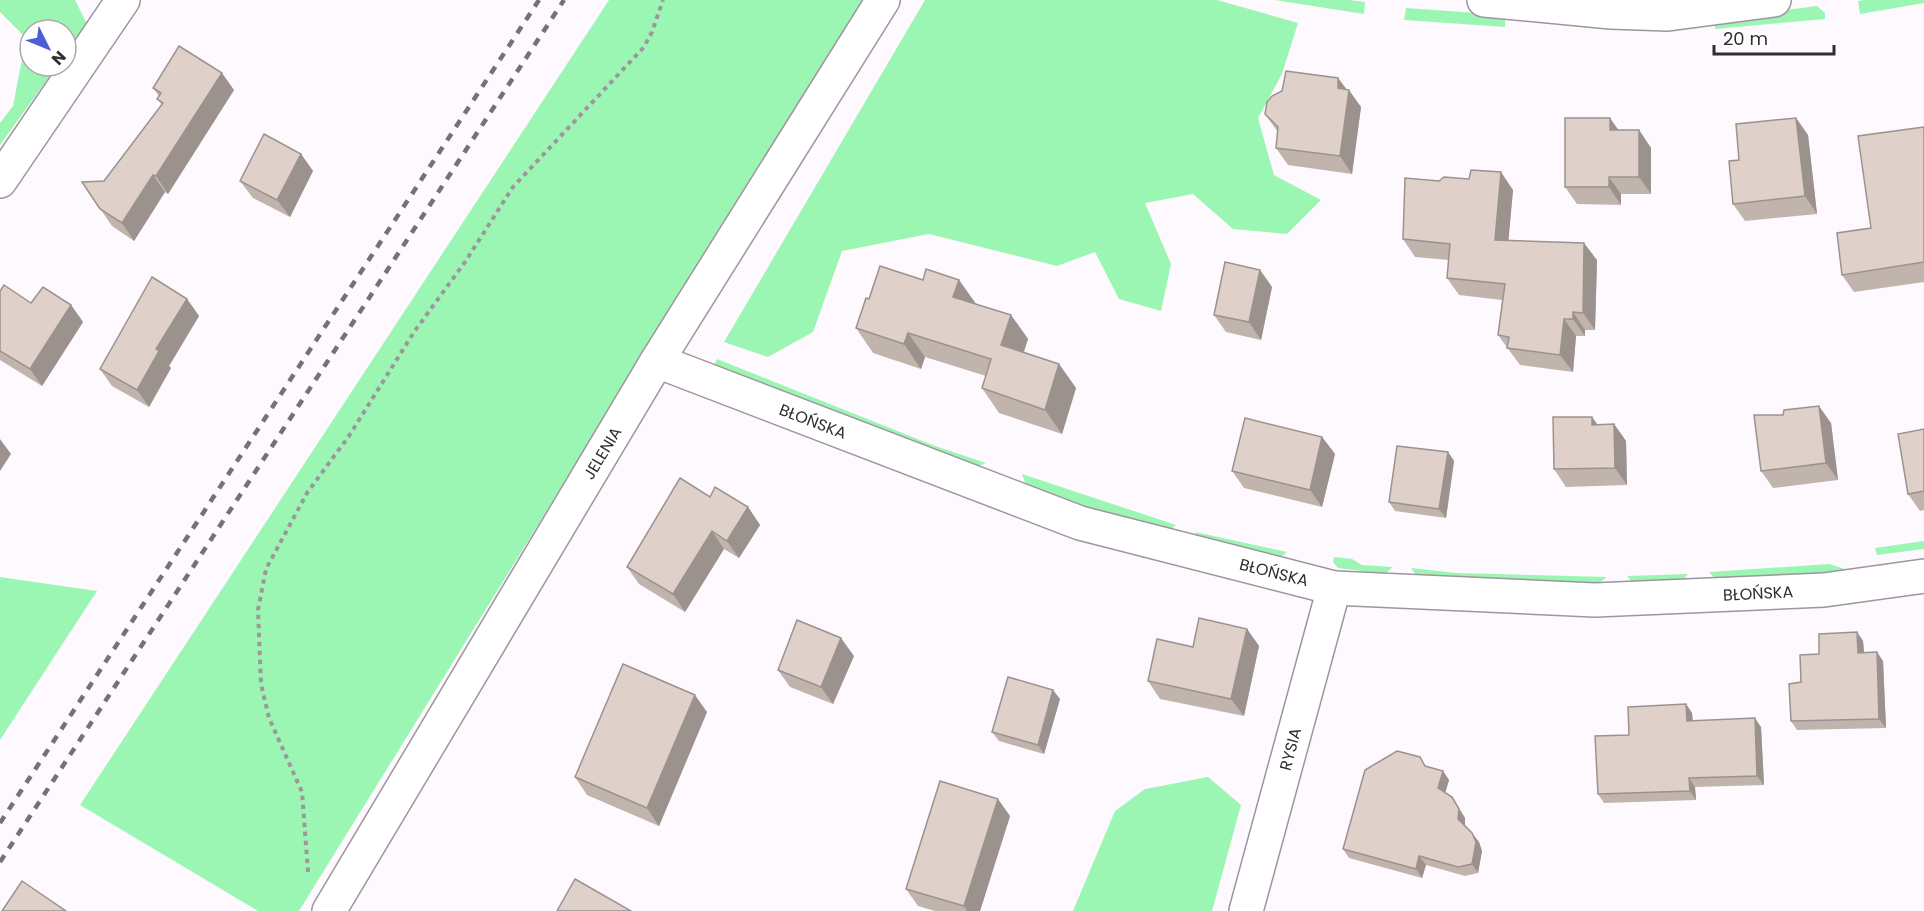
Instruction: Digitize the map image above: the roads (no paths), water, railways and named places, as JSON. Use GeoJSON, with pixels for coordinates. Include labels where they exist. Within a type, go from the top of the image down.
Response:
{"type":"FeatureCollection","features":[{"type":"Feature","properties":{"kind":"street"},"geometry":{"type":"LineString","coordinates":[[0,181],[123,0]]}},
{"type":"Feature","properties":{"kind":"street","name":"JELENIA"},"geometry":{"type":"LineString","coordinates":[[329,911],[657,361],[883,0]]}},
{"type":"Feature","properties":{"kind":"street"},"geometry":{"type":"LineString","coordinates":[[1484,0],[1611,12],[1668,14],[1774,0]]}},
{"type":"Feature","properties":{"kind":"street","name":"BŁOŃSKA"},"geometry":{"type":"LineString","coordinates":[[657,361],[1080,523],[1334,588],[1595,600],[1824,590],[1924,576]]}},
{"type":"Feature","properties":{"kind":"street","name":"RYSIA"},"geometry":{"type":"LineString","coordinates":[[1246,911],[1334,588]]}},
{"type":"Feature","properties":{"kind":"railway"},"geometry":{"type":"LineString","coordinates":[[0,823],[539,0]]}},
{"type":"Feature","properties":{"kind":"railway"},"geometry":{"type":"LineString","coordinates":[[0,862],[564,0]]}}]}
